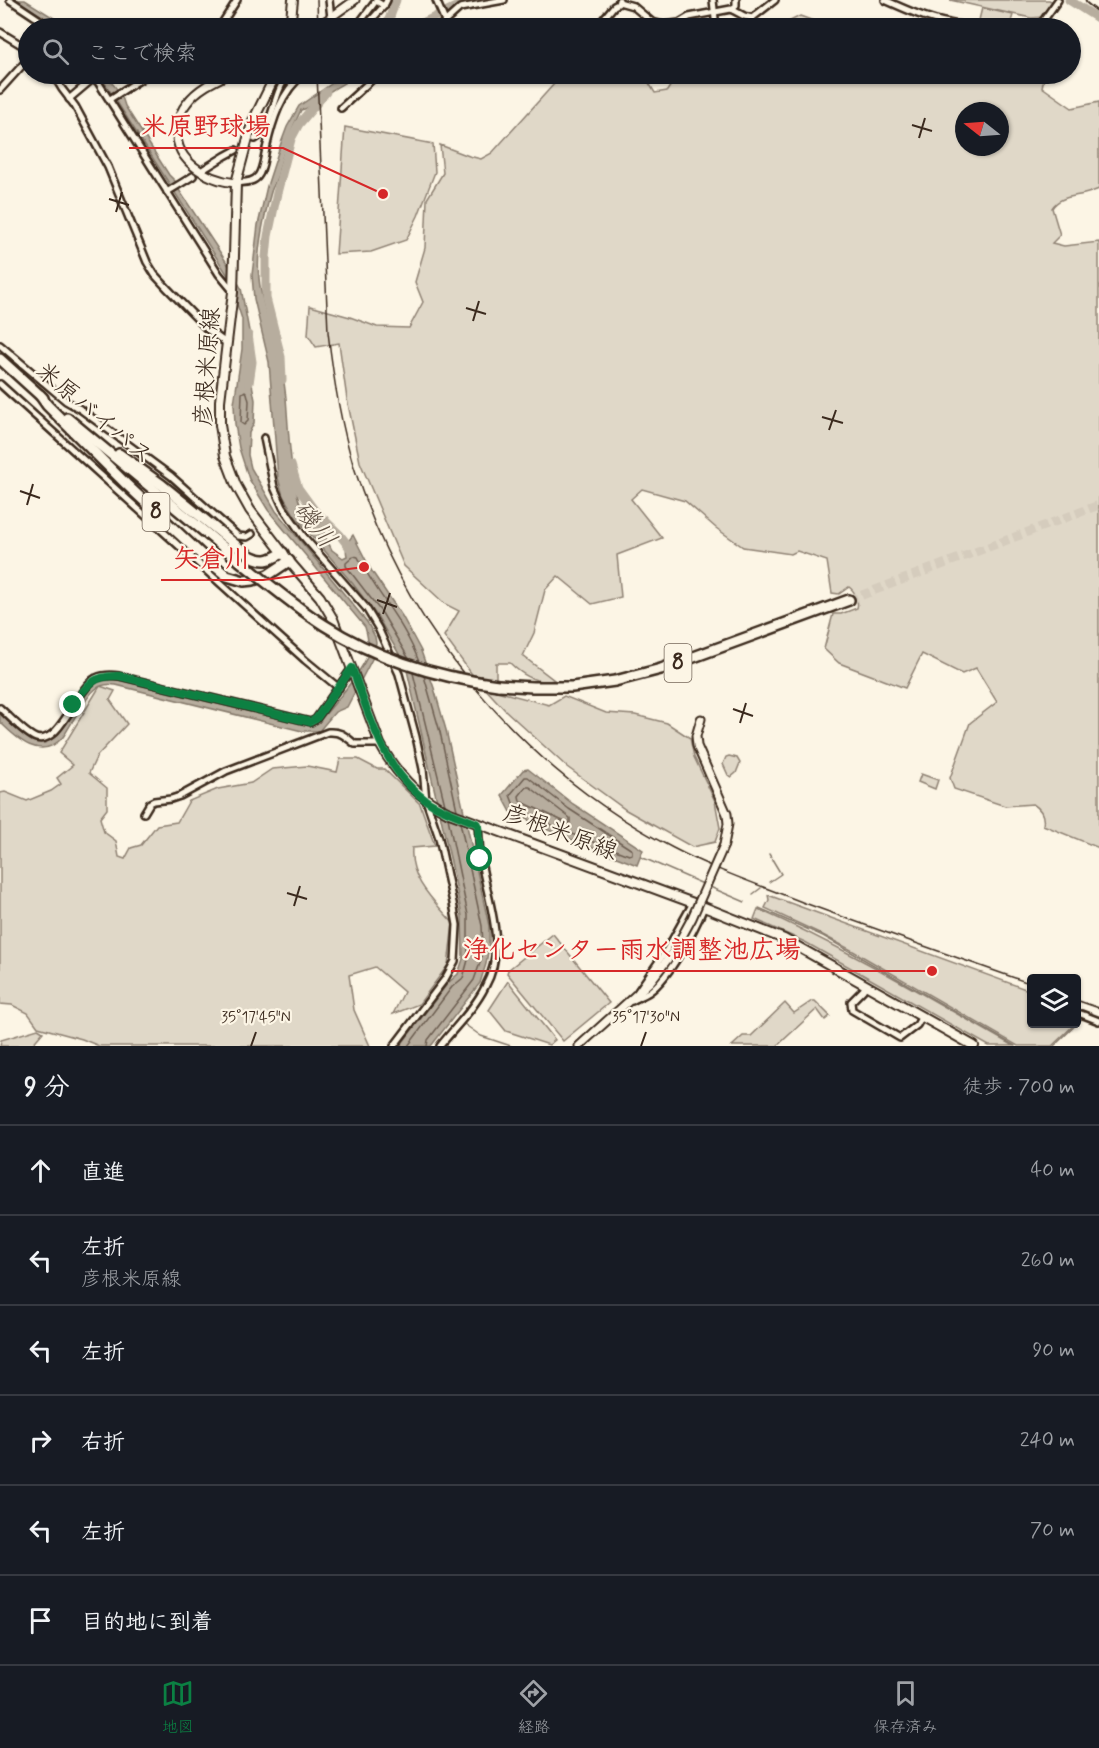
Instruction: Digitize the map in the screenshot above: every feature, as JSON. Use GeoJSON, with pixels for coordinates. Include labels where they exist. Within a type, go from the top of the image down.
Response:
{"type":"FeatureCollection","features":[{"type":"Feature","properties":{"kind":"highway","name":"米原バイパス"},"geometry":{"type":"LineString","coordinates":[[0,359],[40,395],[294,604],[356,644],[415,668],[466,681],[498,685],[572,687],[615,681],[661,669],[849,600]]}},
{"type":"Feature","properties":{"kind":"highway","name":"8"},"geometry":{"type":"LineString","coordinates":[[40,395],[47,405],[126,484],[227,576],[244,581],[253,580],[268,575],[289,561]]}},
{"type":"Feature","properties":{"kind":"highway","name":"8"},"geometry":{"type":"LineString","coordinates":[[75,424],[145,472],[248,555],[268,561],[283,553]]}},
{"type":"Feature","properties":{"kind":"main road"},"geometry":{"type":"LineString","coordinates":[[291,18],[293,0]]}},
{"type":"Feature","properties":{"kind":"main road","name":"彦根米原線"},"geometry":{"type":"LineString","coordinates":[[271,84],[252,123],[236,183],[233,292],[220,401],[220,425],[225,456],[236,485],[250,510],[320,597],[333,619],[380,744],[398,773],[428,801],[475,822],[784,939],[974,1046]]}},
{"type":"Feature","properties":{"kind":"street"},"geometry":{"type":"LineString","coordinates":[[9,0],[37,18]]}},
{"type":"Feature","properties":{"kind":"street"},"geometry":{"type":"LineString","coordinates":[[225,18],[237,0]]}},
{"type":"Feature","properties":{"kind":"street"},"geometry":{"type":"LineString","coordinates":[[329,0],[329,18]]}},
{"type":"Feature","properties":{"kind":"street"},"geometry":{"type":"LineString","coordinates":[[330,18],[355,0]]}},
{"type":"Feature","properties":{"kind":"street"},"geometry":{"type":"LineString","coordinates":[[448,18],[460,8],[504,0]]}},
{"type":"Feature","properties":{"kind":"street"},"geometry":{"type":"LineString","coordinates":[[713,0],[715,18]]}},
{"type":"Feature","properties":{"kind":"street"},"geometry":{"type":"LineString","coordinates":[[733,10],[736,0]]}},
{"type":"Feature","properties":{"kind":"street"},"geometry":{"type":"LineString","coordinates":[[687,18],[733,10],[752,18],[775,0]]}},
{"type":"Feature","properties":{"kind":"street"},"geometry":{"type":"LineString","coordinates":[[885,0],[929,18]]}},
{"type":"Feature","properties":{"kind":"street"},"geometry":{"type":"LineString","coordinates":[[1045,18],[1057,0]]}},
{"type":"Feature","properties":{"kind":"street"},"geometry":{"type":"LineString","coordinates":[[1090,0],[1099,7]]}},
{"type":"Feature","properties":{"kind":"street"},"geometry":{"type":"LineString","coordinates":[[363,18],[376,1],[386,3]]}},
{"type":"Feature","properties":{"kind":"street"},"geometry":{"type":"LineString","coordinates":[[604,18],[619,1],[636,7],[648,18]]}},
{"type":"Feature","properties":{"kind":"street"},"geometry":{"type":"LineString","coordinates":[[437,2],[444,18]]}},
{"type":"Feature","properties":{"kind":"street"},"geometry":{"type":"LineString","coordinates":[[373,18],[386,3]]}},
{"type":"Feature","properties":{"kind":"street"},"geometry":{"type":"LineString","coordinates":[[0,32],[18,43]]}},
{"type":"Feature","properties":{"kind":"street"},"geometry":{"type":"LineString","coordinates":[[0,90],[18,70]]}},
{"type":"Feature","properties":{"kind":"street"},"geometry":{"type":"LineString","coordinates":[[59,84],[75,106],[108,167],[147,262],[155,275],[207,329],[226,343]]}},
{"type":"Feature","properties":{"kind":"street"},"geometry":{"type":"LineString","coordinates":[[69,99],[85,84]]}},
{"type":"Feature","properties":{"kind":"street"},"geometry":{"type":"LineString","coordinates":[[101,84],[169,190],[219,274],[233,292]]}},
{"type":"Feature","properties":{"kind":"street"},"geometry":{"type":"LineString","coordinates":[[111,98],[132,84]]}},
{"type":"Feature","properties":{"kind":"street"},"geometry":{"type":"LineString","coordinates":[[212,84],[186,103],[177,129],[178,142],[189,163],[207,176],[236,183],[253,180],[260,175],[270,131],[284,95],[294,84]]}},
{"type":"Feature","properties":{"kind":"street"},"geometry":{"type":"LineString","coordinates":[[255,139],[265,130],[281,84]]}},
{"type":"Feature","properties":{"kind":"street"},"geometry":{"type":"LineString","coordinates":[[342,108],[367,84]]}},
{"type":"Feature","properties":{"kind":"street"},"geometry":{"type":"LineString","coordinates":[[204,170],[236,150]]}},
{"type":"Feature","properties":{"kind":"street"},"geometry":{"type":"LineString","coordinates":[[169,190],[193,177]]}},
{"type":"Feature","properties":{"kind":"street"},"geometry":{"type":"LineString","coordinates":[[0,345],[66,401],[171,476],[238,536],[247,537],[252,534]]}},
{"type":"Feature","properties":{"kind":"street"},"geometry":{"type":"LineString","coordinates":[[0,384],[305,660],[339,688]]}},
{"type":"Feature","properties":{"kind":"street"},"geometry":{"type":"LineString","coordinates":[[264,438],[274,487],[283,507],[303,536],[366,608],[399,674],[416,737],[428,801],[439,838],[453,903],[457,925],[454,961],[450,970],[394,1046]]}},
{"type":"Feature","properties":{"kind":"street"},"geometry":{"type":"LineString","coordinates":[[0,708],[34,738],[43,740],[55,733],[89,684],[102,676],[119,676],[310,722],[316,719],[353,670]]}},
{"type":"Feature","properties":{"kind":"street"},"geometry":{"type":"LineString","coordinates":[[579,1046],[650,982],[674,951],[692,918],[723,845],[728,824],[727,814],[697,746],[696,736],[701,718]]}},
{"type":"Feature","properties":{"kind":"street"},"geometry":{"type":"LineString","coordinates":[[144,813],[154,801],[180,796],[226,771],[328,732],[342,733],[355,744],[380,744]]}},
{"type":"Feature","properties":{"kind":"street"},"geometry":{"type":"LineString","coordinates":[[440,1046],[486,987],[494,960],[497,938],[480,859],[475,822]]}},
{"type":"Feature","properties":{"kind":"street"},"geometry":{"type":"LineString","coordinates":[[630,1002],[666,951],[693,903]]}},
{"type":"Feature","properties":{"kind":"street"},"geometry":{"type":"LineString","coordinates":[[630,1002],[652,989],[662,978],[680,953],[704,907]]}},
{"type":"Feature","properties":{"kind":"street"},"geometry":{"type":"LineString","coordinates":[[866,985],[850,1002],[852,1010],[900,1038],[917,1025],[922,1016]]}},
{"type":"Feature","properties":{"kind":"street"},"geometry":{"type":"LineString","coordinates":[[1081,1014],[1099,1021]]}},
{"type":"Feature","properties":{"kind":"shaded area"},"geometry":{"type":"Polygon","coordinates":[[[950,0],[1049,0],[1054,2],[1044,17],[1031,18],[950,0]]]}},
{"type":"Feature","properties":{"kind":"shaded area"},"geometry":{"type":"Polygon","coordinates":[[[982,8],[1013,15],[1012,18],[980,18],[982,8]]]}},
{"type":"Feature","properties":{"kind":"shaded area"},"geometry":{"type":"Polygon","coordinates":[[[554,84],[650,84],[655,93],[667,91],[672,84],[1043,84],[1042,87],[1072,108],[1099,102],[1099,189],[1066,198],[1055,204],[1052,208],[1060,235],[1052,243],[1064,246],[1099,242],[1099,848],[1043,825],[1042,813],[1033,804],[1005,806],[954,789],[950,778],[970,723],[997,702],[976,668],[962,674],[922,654],[905,688],[839,663],[824,649],[833,614],[841,614],[857,608],[857,603],[855,594],[849,587],[839,594],[832,593],[827,561],[797,551],[791,554],[743,547],[716,528],[685,501],[642,489],[631,499],[662,538],[617,555],[621,597],[592,604],[558,576],[545,590],[534,633],[523,656],[554,680],[536,680],[520,672],[510,663],[496,663],[496,691],[549,705],[564,696],[606,713],[635,715],[667,723],[690,738],[694,757],[715,801],[720,828],[715,842],[692,847],[626,810],[567,767],[505,710],[471,673],[444,636],[459,611],[445,604],[404,566],[360,462],[347,399],[339,343],[316,347],[308,335],[310,306],[377,327],[409,328],[423,302],[415,282],[425,248],[427,199],[443,173],[440,145],[481,159],[492,153],[554,84]]]}},
{"type":"Feature","properties":{"kind":"shaded area"},"geometry":{"type":"Polygon","coordinates":[[[345,127],[433,144],[435,172],[406,240],[371,252],[336,254],[345,127]]]}},
{"type":"Feature","properties":{"kind":"shaded area"},"geometry":{"type":"Polygon","coordinates":[[[100,686],[115,691],[110,700],[127,724],[97,756],[89,773],[107,788],[107,809],[100,818],[104,832],[116,841],[119,857],[125,859],[131,848],[141,845],[157,825],[177,822],[189,801],[218,789],[251,783],[272,769],[307,766],[337,772],[340,759],[358,759],[377,769],[384,769],[420,804],[435,846],[412,848],[414,870],[424,889],[453,923],[448,965],[419,1004],[393,1014],[404,992],[375,967],[349,975],[354,1010],[370,1046],[99,1046],[38,1027],[28,1013],[12,1005],[0,1004],[0,793],[5,792],[27,801],[61,784],[57,778],[73,765],[59,753],[100,686]]]}},
{"type":"Feature","properties":{"kind":"shaded area"},"geometry":{"type":"Polygon","coordinates":[[[729,756],[737,758],[740,763],[736,773],[731,777],[723,764],[729,756]]]}},
{"type":"Feature","properties":{"kind":"shaded area"},"geometry":{"type":"Polygon","coordinates":[[[921,774],[938,780],[935,789],[918,782],[921,774]]]}},
{"type":"Feature","properties":{"kind":"shaded area"},"geometry":{"type":"Polygon","coordinates":[[[768,895],[1027,990],[1027,1028],[1071,1028],[1052,1046],[1018,1046],[853,951],[765,908],[769,900],[768,895]]]}},
{"type":"Feature","properties":{"kind":"shaded area"},"geometry":{"type":"Polygon","coordinates":[[[758,909],[855,957],[1013,1046],[989,1046],[805,942],[754,919],[758,909]]]}},
{"type":"Feature","properties":{"kind":"shaded area"},"geometry":{"type":"Polygon","coordinates":[[[553,934],[609,1003],[563,1041],[507,973],[553,934]]]}},
{"type":"Feature","properties":{"kind":"shaded area"},"geometry":{"type":"Polygon","coordinates":[[[508,981],[555,1040],[549,1045],[506,1031],[489,1010],[508,981]]]}},
{"type":"Feature","properties":{"kind":"shaded area"},"geometry":{"type":"Polygon","coordinates":[[[815,1001],[830,1016],[825,1020],[817,1009],[777,1046],[732,1046],[743,1036],[751,1036],[785,1003],[794,1013],[815,1001]]]}},
{"type":"Feature","properties":{"kind":"shaded area"},"geometry":{"type":"Polygon","coordinates":[[[38,1029],[43,1032],[31,1046],[0,1046],[1,1040],[38,1029]]]}},
{"type":"Feature","properties":{"kind":"water"},"geometry":{"type":"Polygon","coordinates":[[[16,0],[25,0],[54,18],[45,18],[16,0]]]}},
{"type":"Feature","properties":{"kind":"water"},"geometry":{"type":"Polygon","coordinates":[[[105,84],[113,84],[119,92],[125,106],[175,181],[241,288],[249,331],[251,379],[255,400],[254,423],[249,433],[248,455],[251,468],[276,511],[367,622],[376,643],[372,659],[347,707],[335,712],[319,731],[302,731],[111,684],[97,688],[93,692],[63,737],[55,744],[46,748],[30,745],[0,722],[0,713],[29,738],[39,742],[48,740],[64,726],[89,686],[100,681],[111,680],[119,680],[305,725],[315,724],[352,681],[364,662],[368,652],[365,627],[268,510],[249,479],[239,448],[234,404],[242,349],[242,319],[227,274],[105,84]]]}},
{"type":"Feature","properties":{"kind":"water"},"geometry":{"type":"Polygon","coordinates":[[[331,84],[342,84],[301,110],[271,192],[260,246],[258,268],[260,287],[281,360],[294,481],[303,512],[309,523],[317,517],[327,517],[330,522],[324,534],[332,550],[343,558],[347,556],[347,545],[353,535],[371,570],[402,616],[421,651],[446,730],[489,926],[489,946],[480,983],[431,1046],[400,1046],[448,983],[458,974],[463,959],[462,916],[406,666],[377,616],[295,516],[283,496],[278,478],[269,362],[254,299],[252,275],[258,225],[267,186],[287,127],[299,106],[331,84]]]}},
{"type":"Feature","properties":{"kind":"water"},"geometry":{"type":"Polygon","coordinates":[[[528,769],[573,804],[643,850],[637,865],[562,836],[511,812],[502,795],[523,770],[528,769]]]}},
{"type":"Feature","properties":{"kind":"waterway"},"geometry":{"type":"LineString","coordinates":[[390,18],[396,0]]}},
{"type":"Feature","properties":{"kind":"waterway"},"geometry":{"type":"LineString","coordinates":[[433,18],[470,0]]}},
{"type":"Feature","properties":{"kind":"waterway"},"geometry":{"type":"LineString","coordinates":[[1069,0],[1099,19]]}},
{"type":"Feature","properties":{"kind":"waterway"},"geometry":{"type":"LineString","coordinates":[[282,380],[281,357],[266,298],[268,236],[291,139],[299,124],[326,92]]}},
{"type":"Feature","properties":{"kind":"waterway","name":"磯川"},"geometry":{"type":"LineString","coordinates":[[248,335],[252,362],[249,383]]}},
{"type":"Feature","properties":{"kind":"waterway"},"geometry":{"type":"LineString","coordinates":[[0,390],[323,680]]}},
{"type":"Feature","properties":{"kind":"waterway"},"geometry":{"type":"LineString","coordinates":[[291,465],[298,488],[314,510],[340,535],[353,552]]}},
{"type":"Feature","properties":{"kind":"waterway"},"geometry":{"type":"LineString","coordinates":[[769,854],[781,874],[769,882]]}},
{"type":"Feature","properties":{"kind":"waterway"},"geometry":{"type":"LineString","coordinates":[[641,857],[703,884]]}},
{"type":"Feature","properties":{"kind":"waterway"},"geometry":{"type":"LineString","coordinates":[[710,887],[745,902]]}},
{"type":"Feature","properties":{"kind":"waterway"},"geometry":{"type":"LineString","coordinates":[[753,894],[761,888]]}},
{"type":"Feature","properties":{"kind":"waterway"},"geometry":{"type":"LineString","coordinates":[[759,908],[823,936],[1015,1046]]}},
{"type":"Feature","properties":{"kind":"waterway"},"geometry":{"type":"LineString","coordinates":[[1054,1046],[1083,1018]]}},
{"type":"Feature","properties":{"kind":"waterway"},"geometry":{"type":"LineString","coordinates":[[449,1041],[464,1024],[481,1036],[511,1046]]}},
{"type":"Feature","properties":{"kind":"tunnel"},"geometry":{"type":"LineString","coordinates":[[849,600],[1099,505]]}},
{"type":"Feature","properties":{"kind":"railway"},"geometry":{"type":"LineString","coordinates":[[317,0],[318,18]]}},
{"type":"Feature","properties":{"kind":"railway"},"geometry":{"type":"LineString","coordinates":[[317,84],[328,332],[337,398],[348,448],[375,524],[403,582],[436,637],[475,688],[519,735],[566,778],[618,816],[673,848],[802,902],[1027,982]]}},
{"type":"Feature","properties":{"kind":"railway"},"geometry":{"type":"LineString","coordinates":[[1081,1002],[1099,1008]]}},
{"type":"Feature","properties":{"kind":"place","name":"米原野球場"},"geometry":{"type":"Point","coordinates":[383,194]}},
{"type":"Feature","properties":{"kind":"place","name":"矢倉川"},"geometry":{"type":"Point","coordinates":[364,567]}},
{"type":"Feature","properties":{"kind":"place","name":"浄化センター雨水調整池広場"},"geometry":{"type":"Point","coordinates":[932,971]}},
{"type":"Feature","properties":{"kind":"route"},"geometry":{"type":"LineString","coordinates":[[73,705],[82,691],[96,678],[119,676],[310,722],[316,719],[352,668],[380,744],[390,762],[415,791],[430,803],[478,824],[480,859]]}}]}
